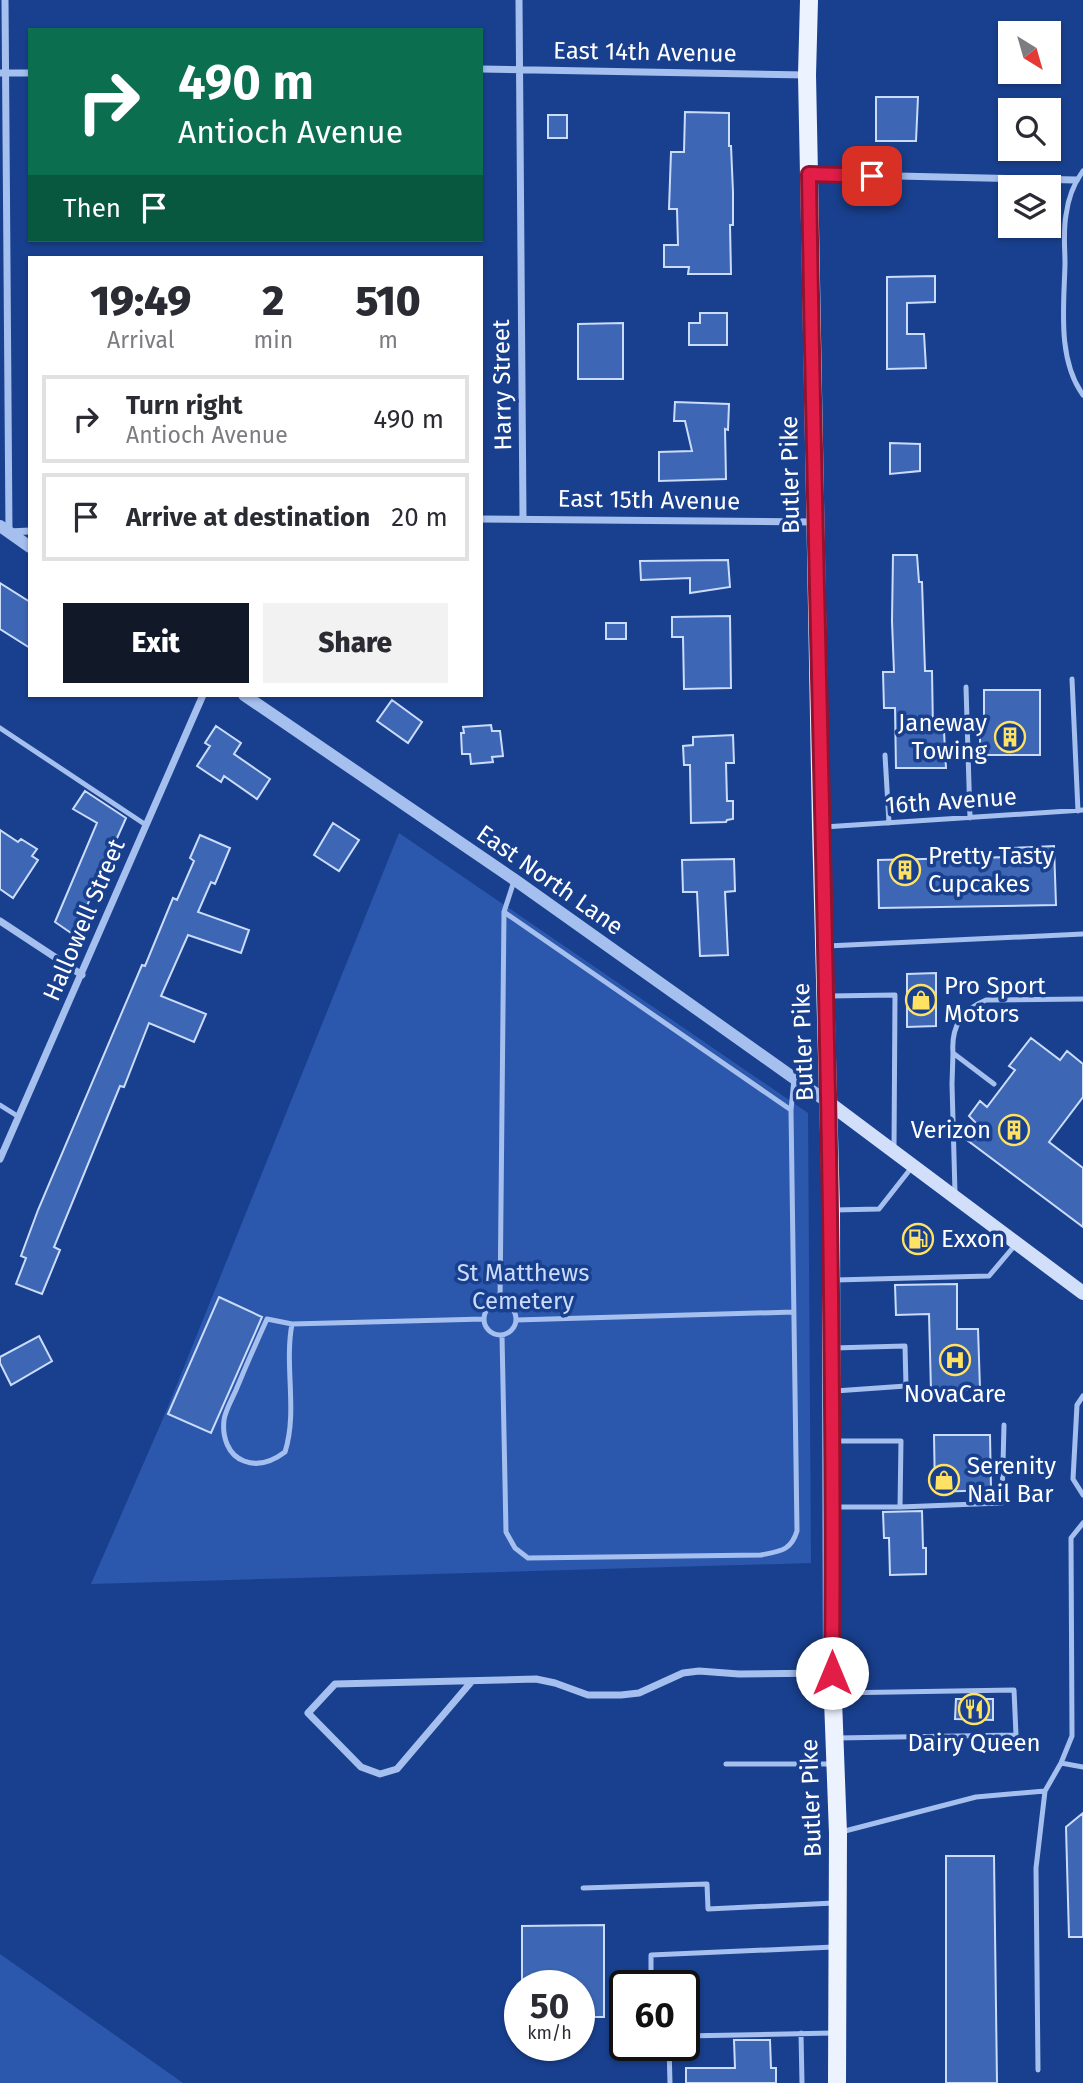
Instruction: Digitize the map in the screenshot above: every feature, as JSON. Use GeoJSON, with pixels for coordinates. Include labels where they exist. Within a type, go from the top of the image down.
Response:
{"type":"FeatureCollection","features":[{"type":"Feature","properties":{"kind":"main road","name":"Butler Pike"},"geometry":{"type":"LineString","coordinates":[[809,0],[807,75],[832,1280],[832,1673],[838,1833],[836,2083]]}},
{"type":"Feature","properties":{"kind":"main road"},"geometry":{"type":"LineString","coordinates":[[829,1103],[1083,1293]]}},
{"type":"Feature","properties":{"kind":"street"},"geometry":{"type":"LineString","coordinates":[[4,529],[5,0]]}},
{"type":"Feature","properties":{"kind":"street","name":"Harry Street"},"geometry":{"type":"LineString","coordinates":[[519,0],[523,518]]}},
{"type":"Feature","properties":{"kind":"street","name":"East 14th Avenue"},"geometry":{"type":"LineString","coordinates":[[483,69],[807,75]]}},
{"type":"Feature","properties":{"kind":"street"},"geometry":{"type":"LineString","coordinates":[[3,73],[28,73]]}},
{"type":"Feature","properties":{"kind":"street"},"geometry":{"type":"LineString","coordinates":[[809,174],[1076,180]]}},
{"type":"Feature","properties":{"kind":"street","name":"East 15th Avenue"},"geometry":{"type":"LineString","coordinates":[[483,519],[816,522]]}},
{"type":"Feature","properties":{"kind":"street"},"geometry":{"type":"LineString","coordinates":[[4,529],[28,531]]}},
{"type":"Feature","properties":{"kind":"street"},"geometry":{"type":"LineString","coordinates":[[4,529],[28,546]]}},
{"type":"Feature","properties":{"kind":"street","name":"Hallowell Street"},"geometry":{"type":"LineString","coordinates":[[0,1159],[202,697]]}},
{"type":"Feature","properties":{"kind":"street","name":"East North Lane"},"geometry":{"type":"LineString","coordinates":[[247,697],[514,880],[829,1103]]}},
{"type":"Feature","properties":{"kind":"street"},"geometry":{"type":"LineString","coordinates":[[0,921],[82,975]]}},
{"type":"Feature","properties":{"kind":"street"},"geometry":{"type":"LineString","coordinates":[[472,1681],[397,1769],[380,1774],[361,1768],[308,1713],[335,1684],[537,1679],[588,1695],[621,1695],[639,1693],[682,1672],[832,1673]]}},
{"type":"Feature","properties":{"kind":"lane"},"geometry":{"type":"LineString","coordinates":[[1083,171],[1076,180],[1066,216],[1064,305],[1066,349],[1074,383],[1083,395]]}},
{"type":"Feature","properties":{"kind":"lane"},"geometry":{"type":"LineString","coordinates":[[1072,679],[1081,810]]}},
{"type":"Feature","properties":{"kind":"lane"},"geometry":{"type":"LineString","coordinates":[[966,687],[970,818]]}},
{"type":"Feature","properties":{"kind":"lane"},"geometry":{"type":"LineString","coordinates":[[0,727],[146,825]]}},
{"type":"Feature","properties":{"kind":"lane"},"geometry":{"type":"LineString","coordinates":[[885,755],[889,823]]}},
{"type":"Feature","properties":{"kind":"lane","name":"16th Avenue"},"geometry":{"type":"LineString","coordinates":[[821,827],[1081,810]]}},
{"type":"Feature","properties":{"kind":"lane"},"geometry":{"type":"LineString","coordinates":[[500,1303],[504,912],[514,880]]}},
{"type":"Feature","properties":{"kind":"lane"},"geometry":{"type":"LineString","coordinates":[[504,912],[791,1110]]}},
{"type":"Feature","properties":{"kind":"lane"},"geometry":{"type":"LineString","coordinates":[[824,946],[1083,934]]}},
{"type":"Feature","properties":{"kind":"lane"},"geometry":{"type":"LineString","coordinates":[[826,996],[895,995],[894,1151]]}},
{"type":"Feature","properties":{"kind":"lane"},"geometry":{"type":"LineString","coordinates":[[955,1196],[952,1039],[963,1014],[973,1005],[986,1000],[1083,999]]}},
{"type":"Feature","properties":{"kind":"lane"},"geometry":{"type":"LineString","coordinates":[[953,1053],[994,1084]]}},
{"type":"Feature","properties":{"kind":"lane"},"geometry":{"type":"LineString","coordinates":[[502,1335],[506,1532],[515,1548],[528,1558],[761,1555],[785,1550],[794,1541],[797,1531],[791,1110],[794,1076]]}},
{"type":"Feature","properties":{"kind":"lane"},"geometry":{"type":"LineString","coordinates":[[0,1105],[19,1117]]}},
{"type":"Feature","properties":{"kind":"lane"},"geometry":{"type":"LineString","coordinates":[[831,1210],[879,1209],[914,1165]]}},
{"type":"Feature","properties":{"kind":"lane"},"geometry":{"type":"LineString","coordinates":[[832,1280],[989,1276],[1017,1243]]}},
{"type":"Feature","properties":{"kind":"lane"},"geometry":{"type":"LineString","coordinates":[[500,1303],[512,1308],[516,1320],[514,1328],[502,1335],[490,1332],[484,1319],[489,1308],[500,1303]]}},
{"type":"Feature","properties":{"kind":"lane"},"geometry":{"type":"LineString","coordinates":[[516,1320],[794,1312]]}},
{"type":"Feature","properties":{"kind":"lane"},"geometry":{"type":"LineString","coordinates":[[292,1324],[288,1367],[291,1422],[285,1452],[275,1460],[256,1464],[244,1461],[232,1454],[224,1438],[223,1418],[267,1319],[292,1324],[484,1319]]}},
{"type":"Feature","properties":{"kind":"lane"},"geometry":{"type":"LineString","coordinates":[[832,1348],[905,1346],[906,1386],[832,1392]]}},
{"type":"Feature","properties":{"kind":"lane"},"geometry":{"type":"LineString","coordinates":[[1083,1396],[1077,1405],[1073,1479],[1083,1495]]}},
{"type":"Feature","properties":{"kind":"lane"},"geometry":{"type":"LineString","coordinates":[[832,1507],[1002,1503],[1004,1425]]}},
{"type":"Feature","properties":{"kind":"lane"},"geometry":{"type":"LineString","coordinates":[[832,1441],[901,1441],[900,1507]]}},
{"type":"Feature","properties":{"kind":"lane"},"geometry":{"type":"LineString","coordinates":[[1038,2070],[1036,1868],[1045,1791],[1072,1736],[1071,1538],[1083,1522]]}},
{"type":"Feature","properties":{"kind":"lane"},"geometry":{"type":"LineString","coordinates":[[833,1693],[1014,1690],[1016,1735],[834,1738]]}},
{"type":"Feature","properties":{"kind":"lane"},"geometry":{"type":"LineString","coordinates":[[1061,1763],[1083,1767]]}},
{"type":"Feature","properties":{"kind":"lane"},"geometry":{"type":"LineString","coordinates":[[726,1764],[835,1764]]}},
{"type":"Feature","properties":{"kind":"lane"},"geometry":{"type":"LineString","coordinates":[[838,1833],[976,1797],[1045,1791]]}},
{"type":"Feature","properties":{"kind":"lane"},"geometry":{"type":"LineString","coordinates":[[583,1888],[708,1884],[708,1909],[838,1903]]}},
{"type":"Feature","properties":{"kind":"lane"},"geometry":{"type":"LineString","coordinates":[[651,1970],[651,1955],[837,1946]]}},
{"type":"Feature","properties":{"kind":"lane"},"geometry":{"type":"LineString","coordinates":[[700,2036],[836,2033]]}},
{"type":"Feature","properties":{"kind":"lane"},"geometry":{"type":"LineString","coordinates":[[801,2034],[802,2083]]}},
{"type":"Feature","properties":{"kind":"lane"},"geometry":{"type":"LineString","coordinates":[[669,2061],[670,2083]]}},
{"type":"Feature","properties":{"kind":"green space","name":"St Matthews Cemetery"},"geometry":{"type":"Polygon","coordinates":[[[399,833],[808,1113],[811,1563],[91,1584],[165,1414],[399,833]]]}},
{"type":"Feature","properties":{"kind":"green space"},"geometry":{"type":"Polygon","coordinates":[[[0,1954],[183,2083],[0,2083],[0,1954]]]}},
{"type":"Feature","properties":{"kind":"building"},"geometry":{"type":"Polygon","coordinates":[[[876,97],[918,97],[916,141],[876,141],[876,97]]]}},
{"type":"Feature","properties":{"kind":"building"},"geometry":{"type":"Polygon","coordinates":[[[685,112],[729,113],[733,192],[733,225],[730,225],[731,274],[688,274],[689,267],[664,267],[664,245],[678,245],[677,209],[669,209],[671,152],[684,152],[685,112]]]}},
{"type":"Feature","properties":{"kind":"building"},"geometry":{"type":"Polygon","coordinates":[[[548,115],[567,115],[567,138],[548,138],[548,115]]]}},
{"type":"Feature","properties":{"kind":"building"},"geometry":{"type":"Polygon","coordinates":[[[935,276],[935,302],[907,303],[907,334],[924,334],[926,368],[887,369],[887,277],[935,276]]]}},
{"type":"Feature","properties":{"kind":"building"},"geometry":{"type":"Polygon","coordinates":[[[700,313],[727,313],[727,345],[689,345],[689,323],[700,323],[700,313]]]}},
{"type":"Feature","properties":{"kind":"building"},"geometry":{"type":"Polygon","coordinates":[[[623,323],[623,379],[578,379],[578,324],[623,323]]]}},
{"type":"Feature","properties":{"kind":"building"},"geometry":{"type":"Polygon","coordinates":[[[675,402],[729,404],[728,430],[725,429],[726,479],[659,481],[659,452],[692,451],[685,421],[674,421],[675,402]]]}},
{"type":"Feature","properties":{"kind":"building"},"geometry":{"type":"Polygon","coordinates":[[[890,443],[920,444],[920,471],[890,474],[890,443]]]}},
{"type":"Feature","properties":{"kind":"building"},"geometry":{"type":"Polygon","coordinates":[[[893,555],[917,555],[919,582],[922,582],[925,671],[932,671],[933,731],[944,731],[946,768],[896,768],[895,708],[884,708],[883,672],[894,672],[893,555]]]}},
{"type":"Feature","properties":{"kind":"building"},"geometry":{"type":"Polygon","coordinates":[[[728,560],[730,587],[690,593],[690,578],[641,580],[640,561],[728,560]]]}},
{"type":"Feature","properties":{"kind":"building"},"geometry":{"type":"Polygon","coordinates":[[[0,583],[28,601],[28,647],[0,629],[0,583]]]}},
{"type":"Feature","properties":{"kind":"building"},"geometry":{"type":"Polygon","coordinates":[[[730,616],[731,688],[684,689],[683,637],[672,637],[672,617],[730,616]]]}},
{"type":"Feature","properties":{"kind":"building"},"geometry":{"type":"Polygon","coordinates":[[[606,623],[626,623],[626,639],[606,639],[606,623]]]}},
{"type":"Feature","properties":{"kind":"building","name":"Janeway Towing"},"geometry":{"type":"Polygon","coordinates":[[[984,690],[1040,690],[1040,755],[980,755],[980,720],[984,720],[984,690]]]}},
{"type":"Feature","properties":{"kind":"building"},"geometry":{"type":"Polygon","coordinates":[[[392,700],[422,722],[408,743],[377,721],[392,700]]]}},
{"type":"Feature","properties":{"kind":"building"},"geometry":{"type":"Polygon","coordinates":[[[491,725],[492,731],[500,731],[503,756],[492,757],[493,762],[471,764],[470,754],[462,754],[463,727],[491,725]]]}},
{"type":"Feature","properties":{"kind":"building"},"geometry":{"type":"Polygon","coordinates":[[[216,726],[241,743],[234,754],[270,779],[257,799],[224,776],[221,782],[197,766],[210,746],[205,743],[216,726]]]}},
{"type":"Feature","properties":{"kind":"building"},"geometry":{"type":"Polygon","coordinates":[[[733,735],[734,763],[726,763],[727,801],[733,801],[733,819],[726,822],[691,823],[690,765],[684,765],[683,746],[693,745],[693,737],[733,735]]]}},
{"type":"Feature","properties":{"kind":"building"},"geometry":{"type":"Polygon","coordinates":[[[85,791],[126,818],[74,935],[55,922],[97,823],[73,809],[85,791]]]}},
{"type":"Feature","properties":{"kind":"building"},"geometry":{"type":"Polygon","coordinates":[[[333,823],[359,840],[339,871],[314,855],[333,823]]]}},
{"type":"Feature","properties":{"kind":"building"},"geometry":{"type":"Polygon","coordinates":[[[0,830],[18,842],[21,839],[37,849],[32,856],[38,860],[13,898],[0,889],[0,830]]]}},
{"type":"Feature","properties":{"kind":"building"},"geometry":{"type":"Polygon","coordinates":[[[200,835],[230,848],[215,884],[211,882],[198,912],[249,930],[241,953],[188,935],[161,996],[206,1014],[194,1042],[149,1023],[124,1087],[120,1086],[54,1247],[60,1250],[42,1294],[16,1284],[26,1258],[21,1256],[142,965],[145,966],[173,898],[177,900],[194,861],[190,858],[200,835]]]}},
{"type":"Feature","properties":{"kind":"building"},"geometry":{"type":"Polygon","coordinates":[[[1054,846],[1056,905],[879,908],[878,860],[1012,857],[1013,848],[1054,846]]]}},
{"type":"Feature","properties":{"kind":"building"},"geometry":{"type":"Polygon","coordinates":[[[734,859],[735,891],[725,892],[728,955],[700,956],[697,892],[683,892],[682,860],[734,859]]]}},
{"type":"Feature","properties":{"kind":"building","name":"Pro Sport Motors"},"geometry":{"type":"Polygon","coordinates":[[[936,973],[936,1026],[907,1027],[907,974],[936,973]]]}},
{"type":"Feature","properties":{"kind":"building","name":"Verizon"},"geometry":{"type":"Polygon","coordinates":[[[1031,1038],[1060,1060],[1067,1051],[1083,1064],[1083,1097],[1049,1142],[1083,1168],[1083,1227],[963,1137],[975,1122],[969,1116],[980,1101],[987,1107],[1015,1070],[1009,1066],[1031,1038]]]}},
{"type":"Feature","properties":{"kind":"building"},"geometry":{"type":"Polygon","coordinates":[[[957,1284],[957,1329],[978,1329],[980,1389],[931,1391],[929,1314],[896,1315],[895,1285],[957,1284]]]}},
{"type":"Feature","properties":{"kind":"building"},"geometry":{"type":"Polygon","coordinates":[[[219,1297],[262,1317],[211,1433],[168,1414],[219,1297]]]}},
{"type":"Feature","properties":{"kind":"building"},"geometry":{"type":"Polygon","coordinates":[[[39,1336],[52,1361],[11,1385],[0,1363],[0,1357],[39,1336]]]}},
{"type":"Feature","properties":{"kind":"building"},"geometry":{"type":"Polygon","coordinates":[[[934,1435],[990,1435],[991,1490],[935,1492],[934,1435]]]}},
{"type":"Feature","properties":{"kind":"building"},"geometry":{"type":"Polygon","coordinates":[[[922,1511],[926,1574],[890,1575],[889,1538],[884,1538],[883,1512],[922,1511]]]}},
{"type":"Feature","properties":{"kind":"building","name":"Dairy Queen"},"geometry":{"type":"Polygon","coordinates":[[[956,1699],[993,1699],[993,1720],[955,1719],[956,1699]]]}},
{"type":"Feature","properties":{"kind":"building"},"geometry":{"type":"Polygon","coordinates":[[[1083,1813],[1083,1937],[1069,1937],[1066,1827],[1083,1813]]]}},
{"type":"Feature","properties":{"kind":"building"},"geometry":{"type":"Polygon","coordinates":[[[946,1856],[994,1856],[997,2083],[946,2083],[946,1856]]]}},
{"type":"Feature","properties":{"kind":"building"},"geometry":{"type":"Polygon","coordinates":[[[604,1925],[604,2017],[595,2017],[595,1970],[522,1970],[522,1926],[604,1925]]]}},
{"type":"Feature","properties":{"kind":"building"},"geometry":{"type":"Polygon","coordinates":[[[734,2040],[770,2040],[771,2068],[776,2068],[776,2083],[686,2083],[686,2068],[735,2068],[734,2040]]]}},
{"type":"Feature","properties":{"kind":"place","name":"Janeway Towing"},"geometry":{"type":"Point","coordinates":[1010,737]}},
{"type":"Feature","properties":{"kind":"place","name":"Pretty Tasty Cupcakes"},"geometry":{"type":"Point","coordinates":[905,870]}},
{"type":"Feature","properties":{"kind":"place","name":"Pro Sport Motors"},"geometry":{"type":"Point","coordinates":[921,1000]}},
{"type":"Feature","properties":{"kind":"place","name":"Verizon"},"geometry":{"type":"Point","coordinates":[1014,1130]}},
{"type":"Feature","properties":{"kind":"place","name":"Exxon"},"geometry":{"type":"Point","coordinates":[918,1239]}},
{"type":"Feature","properties":{"kind":"place","name":"NovaCare"},"geometry":{"type":"Point","coordinates":[955,1360]}},
{"type":"Feature","properties":{"kind":"place","name":"Serenity Nail Bar"},"geometry":{"type":"Point","coordinates":[944,1480]}},
{"type":"Feature","properties":{"kind":"place","name":"Dairy Queen"},"geometry":{"type":"Point","coordinates":[974,1709]}},
{"type":"Feature","properties":{"kind":"route"},"geometry":{"type":"LineString","coordinates":[[832,1673],[832,1280],[809,174],[872,176]]}}]}
